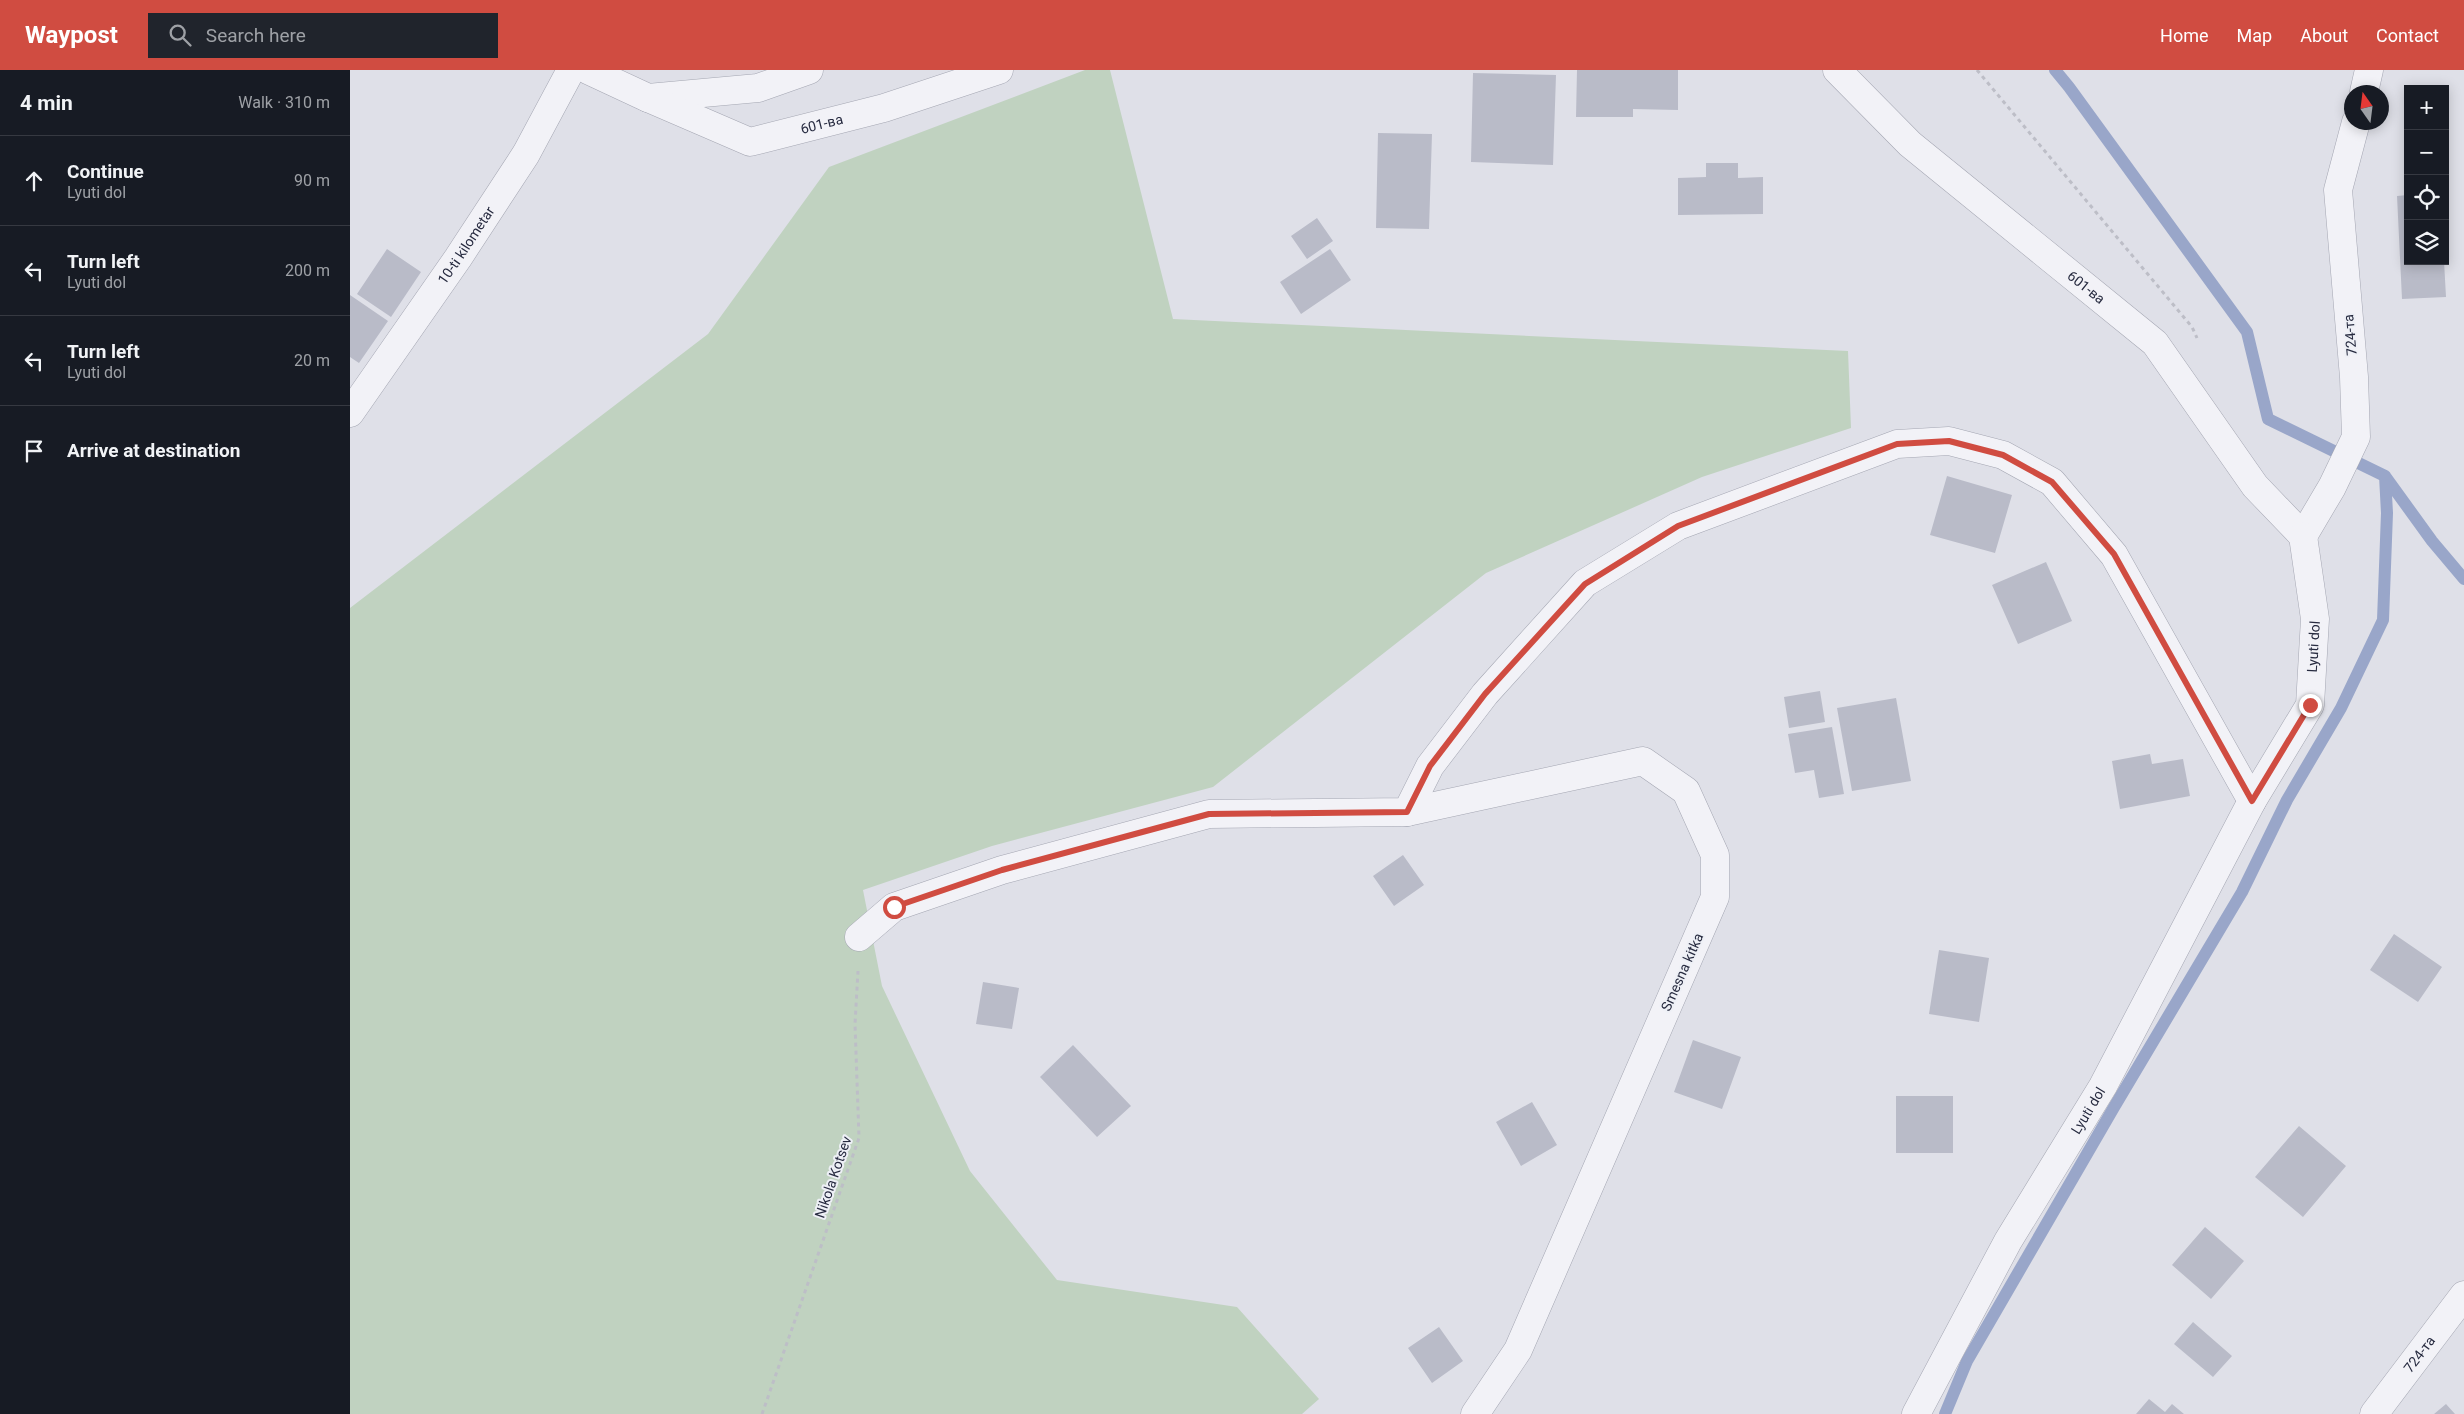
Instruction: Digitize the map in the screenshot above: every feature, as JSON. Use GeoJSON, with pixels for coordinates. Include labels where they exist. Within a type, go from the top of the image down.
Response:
{"type":"FeatureCollection","features":[{"type":"Feature","properties":{"kind":"street","name":"10-ti kilometar"},"geometry":{"type":"LineString","coordinates":[[350,413],[458,258],[526,154],[571,70]]}},
{"type":"Feature","properties":{"kind":"street"},"geometry":{"type":"LineString","coordinates":[[588,70],[648,98],[758,88],[809,70]]}},
{"type":"Feature","properties":{"kind":"street","name":"601-ва"},"geometry":{"type":"LineString","coordinates":[[648,98],[750,142],[884,108],[999,70]]}},
{"type":"Feature","properties":{"kind":"street","name":"601-ва"},"geometry":{"type":"LineString","coordinates":[[1837,70],[1910,144],[2154,343],[2254,486],[2303,536]]}},
{"type":"Feature","properties":{"kind":"street"},"geometry":{"type":"LineString","coordinates":[[2366,85],[2369,70]]}},
{"type":"Feature","properties":{"kind":"street","name":"724-та"},"geometry":{"type":"LineString","coordinates":[[2303,536],[2332,487],[2356,437],[2354,377],[2338,190],[2354,130]]}},
{"type":"Feature","properties":{"kind":"street"},"geometry":{"type":"LineString","coordinates":[[860,937],[894,907],[1002,870],[1209,814],[1407,812],[1430,766],[1485,694],[1585,584],[1678,526],[1897,444],[1949,441],[2003,455],[2052,482],[2114,554],[2252,801]]}},
{"type":"Feature","properties":{"kind":"street","name":"Lyuti dol"},"geometry":{"type":"LineString","coordinates":[[1916,1414],[2008,1241],[2103,1086],[2252,801],[2310,705],[2314,619],[2303,536]]}},
{"type":"Feature","properties":{"kind":"street","name":"Smesna kitka"},"geometry":{"type":"LineString","coordinates":[[1407,812],[1643,761],[1686,791],[1716,855],[1715,897],[1518,1350],[1475,1414]]}},
{"type":"Feature","properties":{"kind":"street","name":"724-та"},"geometry":{"type":"LineString","coordinates":[[2374,1414],[2464,1295]]}},
{"type":"Feature","properties":{"kind":"path","name":"Nikola Kotsev"},"geometry":{"type":"LineString","coordinates":[[762,1414],[859,1138],[856,1024],[860,937]]}},
{"type":"Feature","properties":{"kind":"green space"},"geometry":{"type":"Polygon","coordinates":[[[1085,70],[1110,70],[1173,319],[1848,351],[1851,428],[1702,477],[1486,573],[1213,787],[992,846],[863,890],[882,986],[970,1171],[1057,1280],[1237,1307],[1319,1399],[1302,1414],[350,1414],[350,608],[708,334],[829,167],[1085,70]]]}},
{"type":"Feature","properties":{"kind":"building"},"geometry":{"type":"Polygon","coordinates":[[[1577,70],[1678,70],[1678,110],[1633,109],[1633,117],[1576,117],[1577,70]]]}},
{"type":"Feature","properties":{"kind":"building"},"geometry":{"type":"Polygon","coordinates":[[[1473,73],[1556,75],[1553,165],[1471,162],[1473,73]]]}},
{"type":"Feature","properties":{"kind":"building"},"geometry":{"type":"Polygon","coordinates":[[[1378,133],[1432,134],[1429,229],[1376,228],[1378,133]]]}},
{"type":"Feature","properties":{"kind":"building"},"geometry":{"type":"Polygon","coordinates":[[[1706,163],[1738,163],[1738,178],[1763,177],[1763,214],[1678,215],[1678,178],[1706,177],[1706,163]]]}},
{"type":"Feature","properties":{"kind":"building"},"geometry":{"type":"Polygon","coordinates":[[[2404,195],[2404,265],[2444,265],[2446,297],[2402,299],[2397,196],[2404,195]]]}},
{"type":"Feature","properties":{"kind":"building"},"geometry":{"type":"Polygon","coordinates":[[[1317,218],[1333,241],[1307,259],[1291,236],[1317,218]]]}},
{"type":"Feature","properties":{"kind":"building"},"geometry":{"type":"Polygon","coordinates":[[[387,249],[421,272],[391,317],[357,294],[387,249]]]}},
{"type":"Feature","properties":{"kind":"building"},"geometry":{"type":"Polygon","coordinates":[[[1330,249],[1351,280],[1301,314],[1280,282],[1330,249]]]}},
{"type":"Feature","properties":{"kind":"building"},"geometry":{"type":"Polygon","coordinates":[[[350,295],[388,321],[359,363],[350,357],[350,295]]]}},
{"type":"Feature","properties":{"kind":"building"},"geometry":{"type":"Polygon","coordinates":[[[1947,476],[2012,495],[1995,553],[1930,535],[1947,476]]]}},
{"type":"Feature","properties":{"kind":"building"},"geometry":{"type":"Polygon","coordinates":[[[2046,562],[2072,621],[2018,644],[1992,585],[2046,562]]]}},
{"type":"Feature","properties":{"kind":"building"},"geometry":{"type":"Polygon","coordinates":[[[1820,691],[1825,722],[1789,728],[1784,697],[1820,691]]]}},
{"type":"Feature","properties":{"kind":"building"},"geometry":{"type":"Polygon","coordinates":[[[1896,698],[1911,781],[1852,791],[1837,708],[1896,698]]]}},
{"type":"Feature","properties":{"kind":"building"},"geometry":{"type":"Polygon","coordinates":[[[1832,727],[1844,794],[1819,798],[1814,770],[1795,773],[1788,734],[1832,727]]]}},
{"type":"Feature","properties":{"kind":"building"},"geometry":{"type":"Polygon","coordinates":[[[2150,754],[2152,764],[2183,759],[2190,796],[2120,809],[2112,761],[2150,754]]]}},
{"type":"Feature","properties":{"kind":"building"},"geometry":{"type":"Polygon","coordinates":[[[1403,855],[1424,885],[1394,906],[1373,876],[1403,855]]]}},
{"type":"Feature","properties":{"kind":"building"},"geometry":{"type":"Polygon","coordinates":[[[2394,934],[2442,967],[2418,1002],[2370,970],[2394,934]]]}},
{"type":"Feature","properties":{"kind":"building"},"geometry":{"type":"Polygon","coordinates":[[[1939,950],[1989,958],[1979,1022],[1929,1014],[1939,950]]]}},
{"type":"Feature","properties":{"kind":"building"},"geometry":{"type":"Polygon","coordinates":[[[983,982],[1019,988],[1012,1029],[976,1024],[983,982]]]}},
{"type":"Feature","properties":{"kind":"building"},"geometry":{"type":"Polygon","coordinates":[[[1693,1040],[1741,1057],[1722,1109],[1674,1092],[1693,1040]]]}},
{"type":"Feature","properties":{"kind":"building"},"geometry":{"type":"Polygon","coordinates":[[[1073,1045],[1131,1106],[1097,1137],[1040,1077],[1073,1045]]]}},
{"type":"Feature","properties":{"kind":"building"},"geometry":{"type":"Polygon","coordinates":[[[1896,1096],[1953,1096],[1953,1153],[1896,1153],[1896,1096]]]}},
{"type":"Feature","properties":{"kind":"building"},"geometry":{"type":"Polygon","coordinates":[[[1532,1102],[1557,1145],[1521,1166],[1496,1122],[1532,1102]]]}},
{"type":"Feature","properties":{"kind":"building"},"geometry":{"type":"Polygon","coordinates":[[[2299,1126],[2346,1166],[2303,1217],[2255,1177],[2299,1126]]]}},
{"type":"Feature","properties":{"kind":"building"},"geometry":{"type":"Polygon","coordinates":[[[2205,1227],[2244,1261],[2211,1299],[2172,1265],[2205,1227]]]}},
{"type":"Feature","properties":{"kind":"building"},"geometry":{"type":"Polygon","coordinates":[[[2193,1322],[2232,1356],[2213,1377],[2174,1344],[2193,1322]]]}},
{"type":"Feature","properties":{"kind":"building"},"geometry":{"type":"Polygon","coordinates":[[[1439,1327],[1463,1361],[1432,1383],[1408,1348],[1439,1327]]]}},
{"type":"Feature","properties":{"kind":"building"},"geometry":{"type":"Polygon","coordinates":[[[2149,1399],[2165,1412],[2172,1404],[2184,1414],[2136,1414],[2149,1399]]]}},
{"type":"Feature","properties":{"kind":"building"},"geometry":{"type":"Polygon","coordinates":[[[2446,1404],[2455,1414],[2434,1414],[2446,1404]]]}},
{"type":"Feature","properties":{"kind":"waterway"},"geometry":{"type":"LineString","coordinates":[[1945,1414],[1967,1361],[2113,1109],[2242,892],[2287,800],[2341,708],[2383,620],[2387,513],[2385,476],[2268,419],[2247,332],[2055,70]]}},
{"type":"Feature","properties":{"kind":"waterway"},"geometry":{"type":"LineString","coordinates":[[2385,476],[2432,541],[2464,579]]}},
{"type":"Feature","properties":{"kind":"route"},"geometry":{"type":"LineString","coordinates":[[894,907],[1002,870],[1209,814],[1407,812],[1430,766],[1485,694],[1585,584],[1678,526],[1897,444],[1949,441],[2003,455],[2052,482],[2114,554],[2252,801],[2310,705]]}}]}
